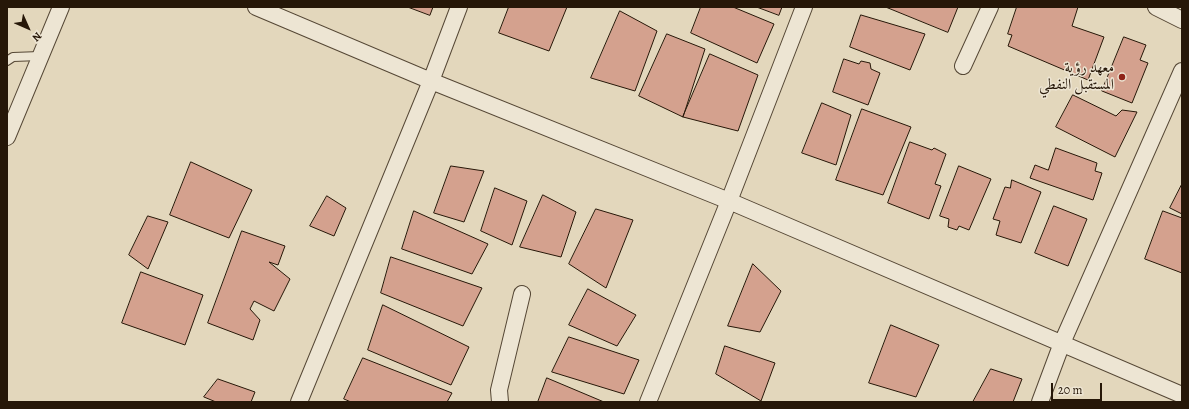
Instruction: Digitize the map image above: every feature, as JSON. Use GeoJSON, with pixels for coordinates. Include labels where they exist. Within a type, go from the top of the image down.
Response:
{"type":"FeatureCollection","features":[{"type":"Feature","properties":{"kind":"street"},"geometry":{"type":"LineString","coordinates":[[7,137],[61,7]]}},
{"type":"Feature","properties":{"kind":"street"},"geometry":{"type":"LineString","coordinates":[[256,7],[431,81],[729,201],[1182,394]]}},
{"type":"Feature","properties":{"kind":"street"},"geometry":{"type":"LineString","coordinates":[[300,402],[431,81],[459,7]]}},
{"type":"Feature","properties":{"kind":"street"},"geometry":{"type":"LineString","coordinates":[[648,402],[729,201],[804,7]]}},
{"type":"Feature","properties":{"kind":"street"},"geometry":{"type":"LineString","coordinates":[[963,66],[990,7]]}},
{"type":"Feature","properties":{"kind":"street"},"geometry":{"type":"LineString","coordinates":[[1156,7],[1182,20]]}},
{"type":"Feature","properties":{"kind":"street"},"geometry":{"type":"LineString","coordinates":[[1040,402],[1062,343],[1182,71]]}},
{"type":"Feature","properties":{"kind":"street"},"geometry":{"type":"LineString","coordinates":[[500,402],[499,390],[522,294]]}},
{"type":"Feature","properties":{"kind":"lane"},"geometry":{"type":"LineString","coordinates":[[7,61],[13,58],[40,56]]}},
{"type":"Feature","properties":{"kind":"building"},"geometry":{"type":"Polygon","coordinates":[[[408,7],[433,7],[430,15],[408,7]]]}},
{"type":"Feature","properties":{"kind":"building"},"geometry":{"type":"Polygon","coordinates":[[[509,7],[567,7],[549,51],[499,33],[509,7]]]}},
{"type":"Feature","properties":{"kind":"building"},"geometry":{"type":"Polygon","coordinates":[[[701,7],[733,7],[774,24],[757,63],[691,33],[701,7]]]}},
{"type":"Feature","properties":{"kind":"building"},"geometry":{"type":"Polygon","coordinates":[[[757,7],[782,7],[779,15],[757,7]]]}},
{"type":"Feature","properties":{"kind":"building"},"geometry":{"type":"Polygon","coordinates":[[[886,7],[958,7],[948,32],[886,7]]]}},
{"type":"Feature","properties":{"kind":"building"},"geometry":{"type":"Polygon","coordinates":[[[1017,7],[1078,7],[1072,26],[1104,37],[1088,80],[1008,46],[1012,35],[1008,34],[1017,7]]]}},
{"type":"Feature","properties":{"kind":"building"},"geometry":{"type":"Polygon","coordinates":[[[620,11],[657,31],[635,91],[591,78],[620,11]]]}},
{"type":"Feature","properties":{"kind":"building"},"geometry":{"type":"Polygon","coordinates":[[[861,15],[925,34],[910,70],[850,47],[861,15]]]}},
{"type":"Feature","properties":{"kind":"building"},"geometry":{"type":"Polygon","coordinates":[[[667,34],[705,49],[683,117],[639,96],[667,34]]]}},
{"type":"Feature","properties":{"kind":"building"},"geometry":{"type":"Polygon","coordinates":[[[1124,37],[1146,45],[1140,60],[1148,63],[1132,103],[1102,91],[1124,37]]]}},
{"type":"Feature","properties":{"kind":"building"},"geometry":{"type":"Polygon","coordinates":[[[710,54],[758,75],[738,131],[683,117],[710,54]]]}},
{"type":"Feature","properties":{"kind":"building"},"geometry":{"type":"Polygon","coordinates":[[[844,59],[859,64],[861,61],[870,63],[871,69],[880,73],[868,105],[833,92],[844,59]]]}},
{"type":"Feature","properties":{"kind":"building"},"geometry":{"type":"Polygon","coordinates":[[[1073,95],[1116,116],[1122,110],[1137,112],[1115,157],[1056,127],[1073,95]]]}},
{"type":"Feature","properties":{"kind":"building"},"geometry":{"type":"Polygon","coordinates":[[[822,103],[851,115],[836,165],[802,153],[822,103]]]}},
{"type":"Feature","properties":{"kind":"building"},"geometry":{"type":"Polygon","coordinates":[[[862,109],[911,127],[883,195],[836,180],[862,109]]]}},
{"type":"Feature","properties":{"kind":"building"},"geometry":{"type":"Polygon","coordinates":[[[910,142],[932,150],[934,148],[946,154],[935,184],[941,186],[929,219],[888,203],[910,142]]]}},
{"type":"Feature","properties":{"kind":"building"},"geometry":{"type":"Polygon","coordinates":[[[1056,148],[1097,163],[1095,171],[1102,173],[1093,200],[1030,178],[1035,165],[1048,170],[1056,148]]]}},
{"type":"Feature","properties":{"kind":"building"},"geometry":{"type":"Polygon","coordinates":[[[191,162],[252,190],[229,238],[170,215],[191,162]]]}},
{"type":"Feature","properties":{"kind":"building"},"geometry":{"type":"Polygon","coordinates":[[[451,166],[484,171],[464,222],[434,213],[451,166]]]}},
{"type":"Feature","properties":{"kind":"building"},"geometry":{"type":"Polygon","coordinates":[[[959,166],[991,179],[969,230],[959,226],[957,230],[948,227],[949,219],[940,216],[959,166]]]}},
{"type":"Feature","properties":{"kind":"building"},"geometry":{"type":"Polygon","coordinates":[[[1012,180],[1041,192],[1021,243],[996,235],[1000,221],[993,219],[1005,187],[1010,188],[1012,180]]]}},
{"type":"Feature","properties":{"kind":"building"},"geometry":{"type":"Polygon","coordinates":[[[1182,184],[1182,214],[1170,208],[1182,184]]]}},
{"type":"Feature","properties":{"kind":"building"},"geometry":{"type":"Polygon","coordinates":[[[495,188],[527,201],[512,245],[481,231],[495,188]]]}},
{"type":"Feature","properties":{"kind":"building"},"geometry":{"type":"Polygon","coordinates":[[[543,195],[576,212],[561,257],[520,247],[543,195]]]}},
{"type":"Feature","properties":{"kind":"building"},"geometry":{"type":"Polygon","coordinates":[[[327,196],[346,208],[334,236],[310,226],[327,196]]]}},
{"type":"Feature","properties":{"kind":"building"},"geometry":{"type":"Polygon","coordinates":[[[1054,206],[1087,219],[1068,266],[1035,253],[1054,206]]]}},
{"type":"Feature","properties":{"kind":"building"},"geometry":{"type":"Polygon","coordinates":[[[596,209],[633,220],[606,288],[569,264],[596,209]]]}},
{"type":"Feature","properties":{"kind":"building"},"geometry":{"type":"Polygon","coordinates":[[[414,211],[488,244],[472,274],[402,249],[414,211]]]}},
{"type":"Feature","properties":{"kind":"building"},"geometry":{"type":"Polygon","coordinates":[[[1163,211],[1182,218],[1182,273],[1145,259],[1163,211]]]}},
{"type":"Feature","properties":{"kind":"building"},"geometry":{"type":"Polygon","coordinates":[[[148,216],[168,222],[148,269],[129,255],[148,216]]]}},
{"type":"Feature","properties":{"kind":"building"},"geometry":{"type":"Polygon","coordinates":[[[242,231],[285,246],[278,265],[269,262],[290,279],[274,311],[254,301],[250,309],[260,320],[253,340],[208,323],[242,231]]]}},
{"type":"Feature","properties":{"kind":"building"},"geometry":{"type":"Polygon","coordinates":[[[391,257],[482,288],[463,326],[381,293],[391,257]]]}},
{"type":"Feature","properties":{"kind":"building"},"geometry":{"type":"Polygon","coordinates":[[[753,264],[781,291],[760,332],[728,326],[753,264]]]}},
{"type":"Feature","properties":{"kind":"building"},"geometry":{"type":"Polygon","coordinates":[[[141,272],[203,295],[185,345],[122,323],[141,272]]]}},
{"type":"Feature","properties":{"kind":"building"},"geometry":{"type":"Polygon","coordinates":[[[588,289],[636,315],[617,346],[569,325],[588,289]]]}},
{"type":"Feature","properties":{"kind":"building"},"geometry":{"type":"Polygon","coordinates":[[[383,305],[469,347],[451,385],[368,350],[383,305]]]}},
{"type":"Feature","properties":{"kind":"building"},"geometry":{"type":"Polygon","coordinates":[[[891,325],[939,345],[916,397],[869,383],[891,325]]]}},
{"type":"Feature","properties":{"kind":"building"},"geometry":{"type":"Polygon","coordinates":[[[569,337],[639,360],[624,394],[552,372],[569,337]]]}},
{"type":"Feature","properties":{"kind":"building"},"geometry":{"type":"Polygon","coordinates":[[[725,346],[775,363],[761,401],[716,374],[725,346]]]}},
{"type":"Feature","properties":{"kind":"building"},"geometry":{"type":"Polygon","coordinates":[[[363,358],[452,393],[447,402],[351,402],[344,399],[363,358]]]}},
{"type":"Feature","properties":{"kind":"building"},"geometry":{"type":"Polygon","coordinates":[[[991,369],[1022,379],[1013,402],[973,402],[991,369]]]}},
{"type":"Feature","properties":{"kind":"building"},"geometry":{"type":"Polygon","coordinates":[[[547,378],[604,402],[538,402],[547,378]]]}},
{"type":"Feature","properties":{"kind":"building"},"geometry":{"type":"Polygon","coordinates":[[[218,379],[255,392],[251,402],[216,402],[204,397],[218,379]]]}},
{"type":"Feature","properties":{"kind":"place","name":"معهد رؤية المستقبل النفطي"},"geometry":{"type":"Point","coordinates":[1122,77]}}]}
